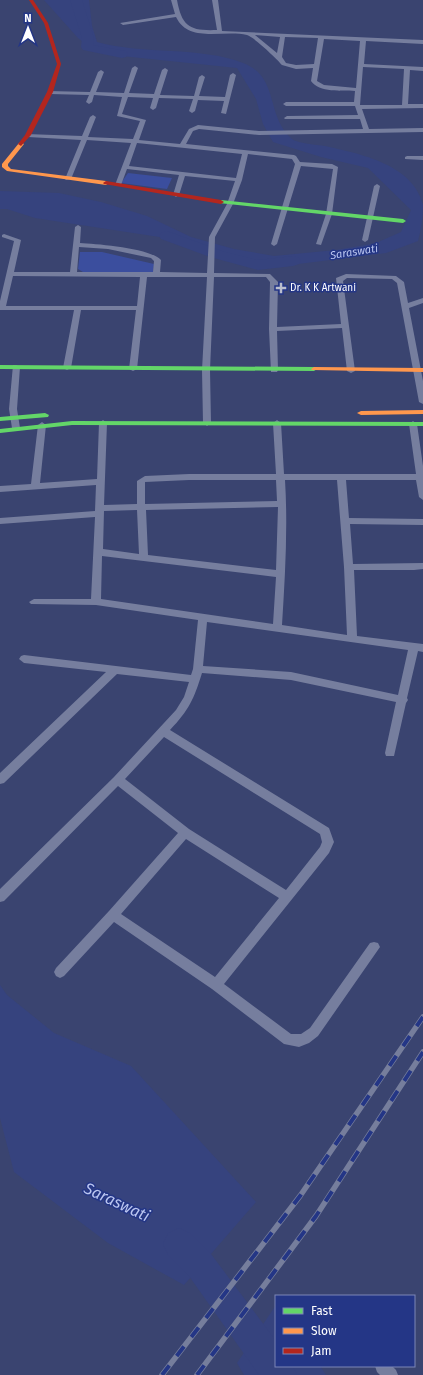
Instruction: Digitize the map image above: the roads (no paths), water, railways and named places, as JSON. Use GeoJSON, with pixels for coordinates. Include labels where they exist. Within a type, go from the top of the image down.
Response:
{"type":"FeatureCollection","features":[{"type":"Feature","properties":{"kind":"street"},"geometry":{"type":"LineString","coordinates":[[31,0],[46,23],[58,58],[58,70],[50,92],[28,135],[7,160],[5,167],[9,170],[118,185],[230,204],[403,221]]}},
{"type":"Feature","properties":{"kind":"street"},"geometry":{"type":"LineString","coordinates":[[174,0],[178,15],[185,27],[190,31],[199,33],[220,32],[282,37],[423,42]]}},
{"type":"Feature","properties":{"kind":"street"},"geometry":{"type":"LineString","coordinates":[[215,0],[220,32]]}},
{"type":"Feature","properties":{"kind":"street"},"geometry":{"type":"LineString","coordinates":[[123,23],[178,15]]}},
{"type":"Feature","properties":{"kind":"street"},"geometry":{"type":"LineString","coordinates":[[250,34],[288,66],[318,66]]}},
{"type":"Feature","properties":{"kind":"street"},"geometry":{"type":"LineString","coordinates":[[279,57],[282,37]]}},
{"type":"Feature","properties":{"kind":"street"},"geometry":{"type":"LineString","coordinates":[[321,38],[318,66],[314,81],[318,86],[358,90]]}},
{"type":"Feature","properties":{"kind":"street"},"geometry":{"type":"LineString","coordinates":[[363,40],[357,106],[367,131]]}},
{"type":"Feature","properties":{"kind":"street"},"geometry":{"type":"LineString","coordinates":[[360,65],[423,69]]}},
{"type":"Feature","properties":{"kind":"street"},"geometry":{"type":"LineString","coordinates":[[118,185],[143,120],[141,118],[119,115],[135,68]]}},
{"type":"Feature","properties":{"kind":"street"},"geometry":{"type":"LineString","coordinates":[[405,106],[407,68]]}},
{"type":"Feature","properties":{"kind":"street"},"geometry":{"type":"LineString","coordinates":[[153,108],[164,70]]}},
{"type":"Feature","properties":{"kind":"street"},"geometry":{"type":"LineString","coordinates":[[89,102],[102,72]]}},
{"type":"Feature","properties":{"kind":"street"},"geometry":{"type":"LineString","coordinates":[[224,113],[233,75]]}},
{"type":"Feature","properties":{"kind":"street"},"geometry":{"type":"LineString","coordinates":[[192,111],[202,77]]}},
{"type":"Feature","properties":{"kind":"street"},"geometry":{"type":"LineString","coordinates":[[50,92],[228,99]]}},
{"type":"Feature","properties":{"kind":"street"},"geometry":{"type":"LineString","coordinates":[[286,104],[423,106]]}},
{"type":"Feature","properties":{"kind":"street"},"geometry":{"type":"LineString","coordinates":[[68,179],[93,117]]}},
{"type":"Feature","properties":{"kind":"street"},"geometry":{"type":"LineString","coordinates":[[287,118],[361,117]]}},
{"type":"Feature","properties":{"kind":"street"},"geometry":{"type":"LineString","coordinates":[[182,146],[191,130],[198,127],[259,133],[423,130]]}},
{"type":"Feature","properties":{"kind":"street"},"geometry":{"type":"LineString","coordinates":[[28,135],[135,141],[245,154],[289,156],[294,158],[298,164]]}},
{"type":"Feature","properties":{"kind":"street"},"geometry":{"type":"LineString","coordinates":[[207,416],[206,370],[212,237],[230,204],[239,180],[245,154]]}},
{"type":"Feature","properties":{"kind":"street"},"geometry":{"type":"LineString","coordinates":[[408,158],[423,158]]}},
{"type":"Feature","properties":{"kind":"street"},"geometry":{"type":"LineString","coordinates":[[274,244],[283,209],[298,164]]}},
{"type":"Feature","properties":{"kind":"street"},"geometry":{"type":"LineString","coordinates":[[298,164],[332,166],[336,168],[329,214],[319,244]]}},
{"type":"Feature","properties":{"kind":"street"},"geometry":{"type":"LineString","coordinates":[[124,167],[239,180]]}},
{"type":"Feature","properties":{"kind":"street"},"geometry":{"type":"LineString","coordinates":[[176,195],[182,174]]}},
{"type":"Feature","properties":{"kind":"street"},"geometry":{"type":"LineString","coordinates":[[365,240],[377,186]]}},
{"type":"Feature","properties":{"kind":"street"},"geometry":{"type":"LineString","coordinates":[[73,274],[78,227]]}},
{"type":"Feature","properties":{"kind":"street"},"geometry":{"type":"LineString","coordinates":[[4,236],[18,240],[1,308],[141,308]]}},
{"type":"Feature","properties":{"kind":"street"},"geometry":{"type":"LineString","coordinates":[[76,245],[108,247],[153,256],[158,260],[156,275]]}},
{"type":"Feature","properties":{"kind":"street"},"geometry":{"type":"LineString","coordinates":[[10,274],[268,274],[273,278],[274,282],[272,329],[274,370]]}},
{"type":"Feature","properties":{"kind":"street"},"geometry":{"type":"LineString","coordinates":[[133,369],[144,275]]}},
{"type":"Feature","properties":{"kind":"street"},"geometry":{"type":"LineString","coordinates":[[351,370],[339,280],[343,277],[394,277],[400,282],[420,370],[423,402]]}},
{"type":"Feature","properties":{"kind":"street"},"geometry":{"type":"LineString","coordinates":[[405,307],[423,300]]}},
{"type":"Feature","properties":{"kind":"street"},"geometry":{"type":"LineString","coordinates":[[67,368],[78,309]]}},
{"type":"Feature","properties":{"kind":"street"},"geometry":{"type":"LineString","coordinates":[[272,329],[345,326]]}},
{"type":"Feature","properties":{"kind":"street"},"geometry":{"type":"LineString","coordinates":[[0,367],[206,370],[420,370]]}},
{"type":"Feature","properties":{"kind":"street"},"geometry":{"type":"LineString","coordinates":[[16,367],[13,417],[16,428]]}},
{"type":"Feature","properties":{"kind":"street"},"geometry":{"type":"LineString","coordinates":[[355,413],[423,412]]}},
{"type":"Feature","properties":{"kind":"street"},"geometry":{"type":"LineString","coordinates":[[0,419],[56,415],[163,414]]}},
{"type":"Feature","properties":{"kind":"street"},"geometry":{"type":"LineString","coordinates":[[0,431],[42,426],[103,424],[207,416],[277,423],[423,424]]}},
{"type":"Feature","properties":{"kind":"street"},"geometry":{"type":"LineString","coordinates":[[277,423],[282,504],[281,574],[277,628]]}},
{"type":"Feature","properties":{"kind":"street"},"geometry":{"type":"LineString","coordinates":[[96,602],[103,424]]}},
{"type":"Feature","properties":{"kind":"street"},"geometry":{"type":"LineString","coordinates":[[413,424],[423,497]]}},
{"type":"Feature","properties":{"kind":"street"},"geometry":{"type":"LineString","coordinates":[[35,487],[42,426]]}},
{"type":"Feature","properties":{"kind":"street"},"geometry":{"type":"LineString","coordinates":[[144,557],[140,484],[141,481],[145,479],[189,477],[421,477]]}},
{"type":"Feature","properties":{"kind":"street"},"geometry":{"type":"LineString","coordinates":[[341,477],[346,521],[352,639]]}},
{"type":"Feature","properties":{"kind":"street"},"geometry":{"type":"LineString","coordinates":[[0,489],[101,482]]}},
{"type":"Feature","properties":{"kind":"street"},"geometry":{"type":"LineString","coordinates":[[0,521],[141,507],[282,504]]}},
{"type":"Feature","properties":{"kind":"street"},"geometry":{"type":"LineString","coordinates":[[346,521],[423,522]]}},
{"type":"Feature","properties":{"kind":"street"},"geometry":{"type":"LineString","coordinates":[[98,552],[281,574]]}},
{"type":"Feature","properties":{"kind":"street"},"geometry":{"type":"LineString","coordinates":[[349,567],[414,568],[423,566]]}},
{"type":"Feature","properties":{"kind":"street"},"geometry":{"type":"LineString","coordinates":[[34,602],[96,602],[352,639],[418,647],[403,700],[397,715],[390,753]]}},
{"type":"Feature","properties":{"kind":"street"},"geometry":{"type":"LineString","coordinates":[[0,897],[118,780],[180,713],[189,698],[196,674],[204,618]]}},
{"type":"Feature","properties":{"kind":"street"},"geometry":{"type":"LineString","coordinates":[[24,659],[114,671],[291,676],[372,692],[403,700]]}},
{"type":"Feature","properties":{"kind":"street"},"geometry":{"type":"LineString","coordinates":[[0,780],[114,671]]}},
{"type":"Feature","properties":{"kind":"street"},"geometry":{"type":"LineString","coordinates":[[163,731],[325,831],[328,842],[325,850],[216,985]]}},
{"type":"Feature","properties":{"kind":"street"},"geometry":{"type":"LineString","coordinates":[[118,780],[186,832],[287,897]]}},
{"type":"Feature","properties":{"kind":"street"},"geometry":{"type":"LineString","coordinates":[[60,972],[113,915],[186,832]]}},
{"type":"Feature","properties":{"kind":"street"},"geometry":{"type":"LineString","coordinates":[[113,915],[216,985],[288,1040],[297,1041],[306,1039],[314,1032],[374,947]]}},
{"type":"Feature","properties":{"kind":"water"},"geometry":{"type":"Polygon","coordinates":[[[44,0],[89,0],[92,26],[97,42],[133,48],[208,54],[243,63],[255,69],[268,87],[278,119],[284,130],[292,139],[303,143],[325,146],[369,157],[397,170],[408,180],[417,191],[423,205],[422,223],[418,241],[386,253],[274,267],[166,238],[35,218],[7,209],[0,209],[0,191],[59,193],[101,202],[147,216],[191,237],[234,249],[274,256],[336,250],[376,243],[401,232],[411,210],[368,168],[321,157],[273,142],[263,124],[256,99],[237,68],[96,52],[78,38],[44,0]]]}},
{"type":"Feature","properties":{"kind":"water"},"geometry":{"type":"Polygon","coordinates":[[[0,985],[7,995],[54,1033],[131,1066],[256,1202],[184,1285],[108,1243],[14,1172],[0,1118],[0,985]]]}},
{"type":"Feature","properties":{"kind":"water"},"geometry":{"type":"Polygon","coordinates":[[[275,1306],[275,1367],[321,1367],[326,1375],[244,1375],[237,1363],[275,1306]]]}},
{"type":"Feature","properties":{"kind":"waterway"},"geometry":{"type":"LineString","coordinates":[[76,0],[88,38],[87,47],[122,54]]}},
{"type":"Feature","properties":{"kind":"waterway","name":"Saraswati"},"geometry":{"type":"LineString","coordinates":[[167,236],[216,254],[258,265],[293,261]]}},
{"type":"Feature","properties":{"kind":"waterway","name":"Saraswati"},"geometry":{"type":"LineString","coordinates":[[179,1244],[200,1265],[280,1375]]}},
{"type":"Feature","properties":{"kind":"railway"},"geometry":{"type":"LineString","coordinates":[[162,1375],[300,1196],[423,1017]]}},
{"type":"Feature","properties":{"kind":"railway"},"geometry":{"type":"LineString","coordinates":[[197,1375],[316,1216],[423,1052]]}},
{"type":"Feature","properties":{"kind":"place","name":"Dr. K K Artwani"},"geometry":{"type":"Point","coordinates":[281,288]}}]}
